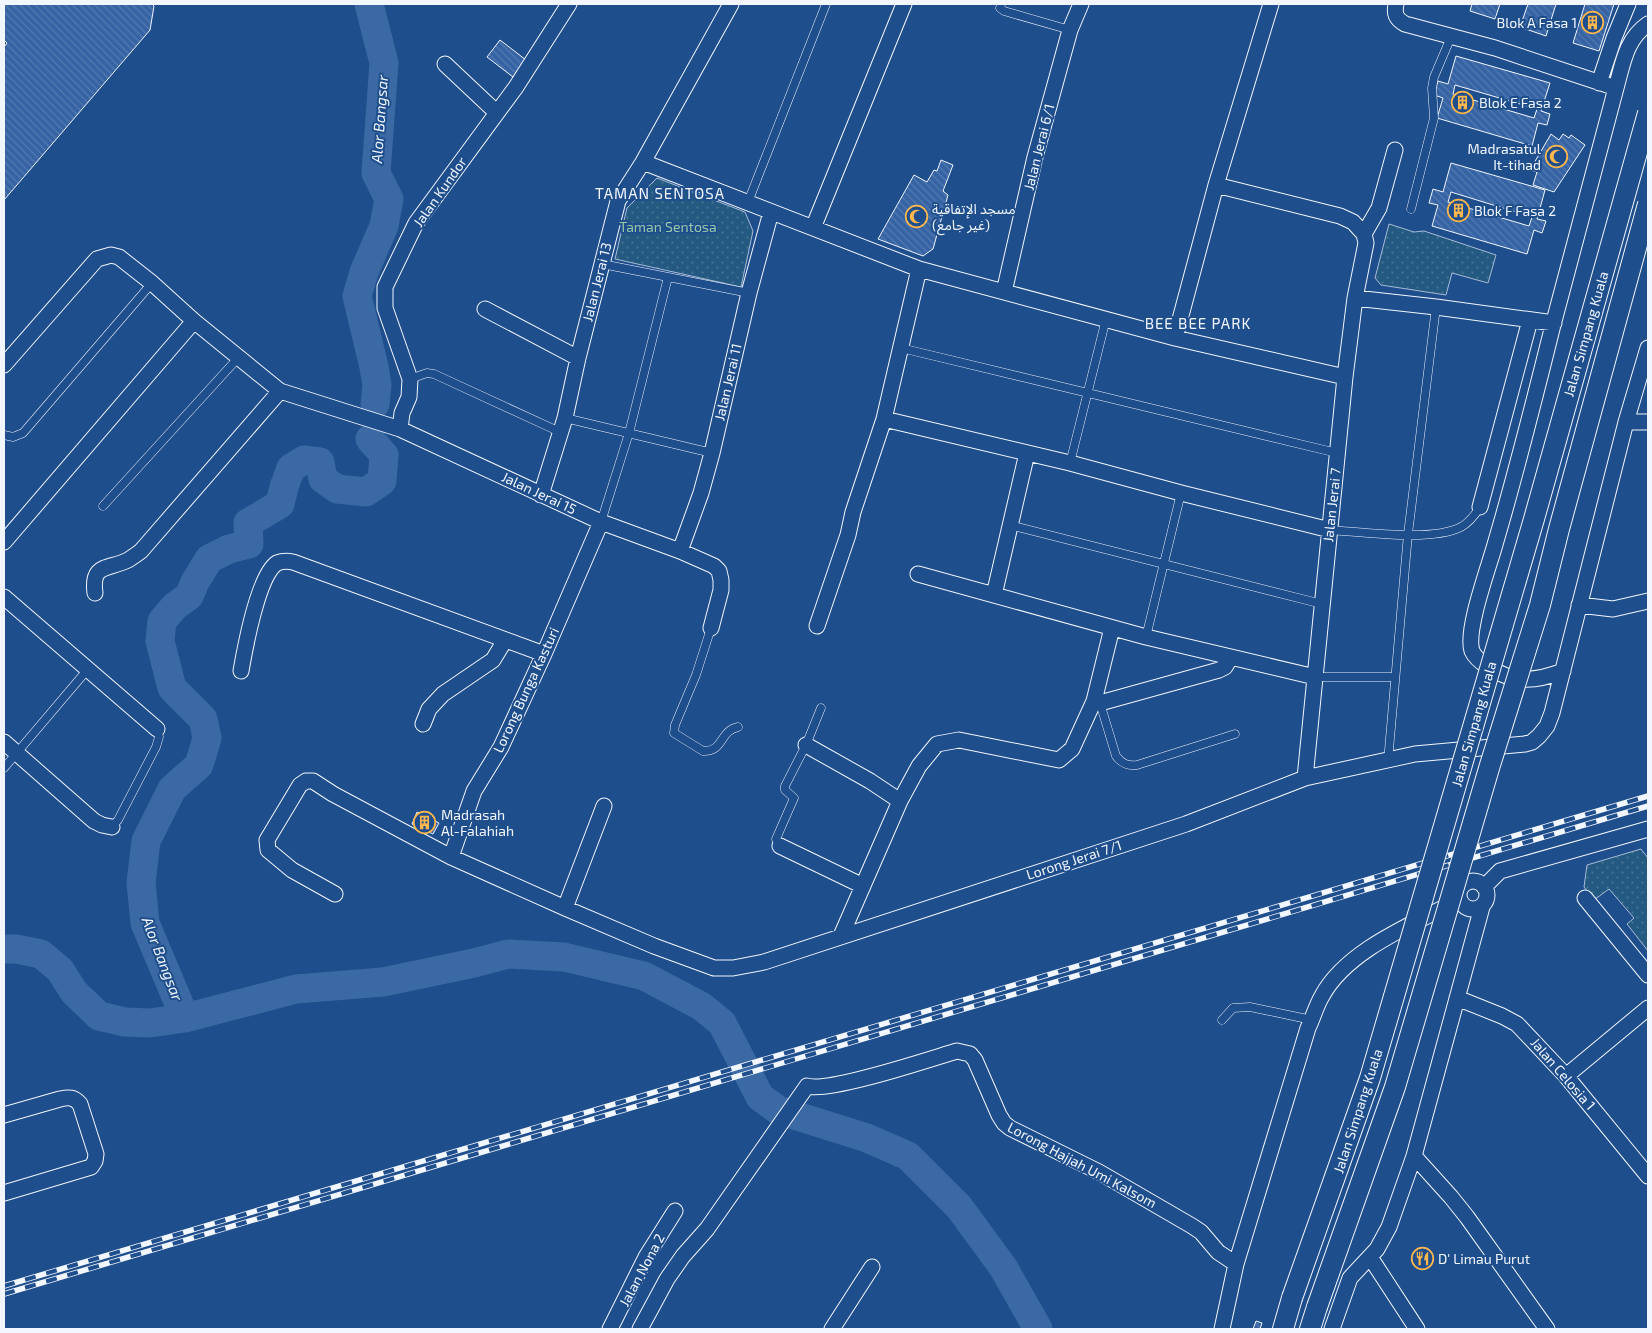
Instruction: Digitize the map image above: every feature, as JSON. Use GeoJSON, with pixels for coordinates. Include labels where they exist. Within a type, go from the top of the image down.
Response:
{"type":"FeatureCollection","features":[{"type":"Feature","properties":{"kind":"main road","name":"Jalan Simpang Kuala"},"geometry":{"type":"LineString","coordinates":[[1283,1329],[1292,1298],[1333,1185],[1378,1051],[1534,519],[1648,112]]}},
{"type":"Feature","properties":{"kind":"main road","name":"Jalan Simpang Kuala"},"geometry":{"type":"LineString","coordinates":[[1310,1329],[1398,1078],[1490,765],[1540,605],[1648,204]]}},
{"type":"Feature","properties":{"kind":"street","name":"Jalan Kundor"},"geometry":{"type":"LineString","coordinates":[[410,379],[385,308],[385,286],[416,223],[496,112],[516,88],[569,4]]}},
{"type":"Feature","properties":{"kind":"street","name":"Jalan Jerai 13"},"geometry":{"type":"LineString","coordinates":[[541,495],[563,425],[618,201],[643,162],[731,4]]}},
{"type":"Feature","properties":{"kind":"street"},"geometry":{"type":"LineString","coordinates":[[813,228],[904,4]]}},
{"type":"Feature","properties":{"kind":"street","name":"Jalan Jerai 6/1"},"geometry":{"type":"LineString","coordinates":[[1004,292],[1036,157],[1070,30],[1081,4]]}},
{"type":"Feature","properties":{"kind":"street"},"geometry":{"type":"LineString","coordinates":[[1175,338],[1216,185],[1271,4]]}},
{"type":"Feature","properties":{"kind":"street"},"geometry":{"type":"LineString","coordinates":[[1396,4],[1396,15],[1399,21],[1405,24],[1495,48],[1616,88]]}},
{"type":"Feature","properties":{"kind":"street"},"geometry":{"type":"LineString","coordinates":[[1599,83],[1628,4]]}},
{"type":"Feature","properties":{"kind":"street"},"geometry":{"type":"LineString","coordinates":[[1563,671],[1549,677],[1521,680],[1501,675],[1479,661],[1472,652],[1471,640],[1476,612],[1509,499],[1616,88],[1630,42],[1639,30],[1648,24]]}},
{"type":"Feature","properties":{"kind":"street"},"geometry":{"type":"LineString","coordinates":[[445,64],[496,112]]}},
{"type":"Feature","properties":{"kind":"street"},"geometry":{"type":"LineString","coordinates":[[1216,185],[1340,216],[1354,222],[1364,234],[1379,208],[1395,150]]}},
{"type":"Feature","properties":{"kind":"street"},"geometry":{"type":"LineString","coordinates":[[643,162],[919,269],[1175,338],[1344,376]]}},
{"type":"Feature","properties":{"kind":"street","name":"Jalan Jerai 11"},"geometry":{"type":"LineString","coordinates":[[680,551],[701,493],[712,453],[748,293],[771,212]]}},
{"type":"Feature","properties":{"kind":"street","name":"Jalan Jerai 7"},"geometry":{"type":"LineString","coordinates":[[1305,778],[1344,376],[1355,298],[1366,243],[1364,234]]}},
{"type":"Feature","properties":{"kind":"street"},"geometry":{"type":"LineString","coordinates":[[4,365],[97,259],[111,255],[119,257],[152,282],[194,321],[280,391],[141,551],[128,560],[104,567],[98,572],[94,582],[95,593]]}},
{"type":"Feature","properties":{"kind":"street"},"geometry":{"type":"LineString","coordinates":[[817,626],[884,419],[919,269]]}},
{"type":"Feature","properties":{"kind":"street"},"geometry":{"type":"LineString","coordinates":[[1355,298],[1554,323]]}},
{"type":"Feature","properties":{"kind":"street"},"geometry":{"type":"LineString","coordinates":[[485,309],[578,358]]}},
{"type":"Feature","properties":{"kind":"street"},"geometry":{"type":"LineString","coordinates":[[1480,507],[1530,320]]}},
{"type":"Feature","properties":{"kind":"street"},"geometry":{"type":"LineString","coordinates":[[4,542],[194,321]]}},
{"type":"Feature","properties":{"kind":"street","name":"Lorong Jerai 7/1"},"geometry":{"type":"LineString","coordinates":[[335,894],[292,870],[268,850],[267,840],[300,785],[306,781],[313,781],[451,857],[565,908],[654,946],[714,968],[733,968],[764,962],[1186,824],[1305,778],[1415,754],[1484,749],[1532,742],[1547,726],[1552,713],[1626,422],[1648,348]]}},
{"type":"Feature","properties":{"kind":"street"},"geometry":{"type":"LineString","coordinates":[[400,429],[410,379]]}},
{"type":"Feature","properties":{"kind":"street","name":"Jalan Jerai 15"},"geometry":{"type":"LineString","coordinates":[[280,391],[400,429],[601,522],[680,551],[714,566],[719,571],[721,590],[710,628]]}},
{"type":"Feature","properties":{"kind":"street"},"geometry":{"type":"LineString","coordinates":[[884,419],[1070,463],[1330,530]]}},
{"type":"Feature","properties":{"kind":"street"},"geometry":{"type":"LineString","coordinates":[[1626,422],[1648,422]]}},
{"type":"Feature","properties":{"kind":"street"},"geometry":{"type":"LineString","coordinates":[[994,595],[1027,453]]}},
{"type":"Feature","properties":{"kind":"street","name":"Lorong Bunga Kasturi"},"geometry":{"type":"LineString","coordinates":[[451,857],[474,791],[501,748],[601,522]]}},
{"type":"Feature","properties":{"kind":"street"},"geometry":{"type":"LineString","coordinates":[[241,671],[253,614],[265,579],[270,570],[278,563],[285,561],[293,562],[544,654]]}},
{"type":"Feature","properties":{"kind":"street"},"geometry":{"type":"LineString","coordinates":[[918,574],[1146,637],[1315,677]]}},
{"type":"Feature","properties":{"kind":"street"},"geometry":{"type":"LineString","coordinates":[[4,597],[157,729]]}},
{"type":"Feature","properties":{"kind":"street"},"geometry":{"type":"LineString","coordinates":[[1580,606],[1613,609],[1648,601]]}},
{"type":"Feature","properties":{"kind":"street"},"geometry":{"type":"LineString","coordinates":[[841,936],[900,802],[919,766],[937,744],[958,740],[1059,760],[1072,749],[1097,702],[1112,628]]}},
{"type":"Feature","properties":{"kind":"street"},"geometry":{"type":"LineString","coordinates":[[423,724],[429,709],[443,694],[493,660],[505,640]]}},
{"type":"Feature","properties":{"kind":"street"},"geometry":{"type":"LineString","coordinates":[[1097,702],[1219,670],[1225,667],[1231,658]]}},
{"type":"Feature","properties":{"kind":"street"},"geometry":{"type":"LineString","coordinates":[[4,742],[94,821],[102,826],[112,827]]}},
{"type":"Feature","properties":{"kind":"street"},"geometry":{"type":"LineString","coordinates":[[806,745],[870,781],[900,802]]}},
{"type":"Feature","properties":{"kind":"street"},"geometry":{"type":"LineString","coordinates":[[565,908],[604,806]]}},
{"type":"Feature","properties":{"kind":"street"},"geometry":{"type":"LineString","coordinates":[[1484,887],[1500,871],[1648,829]]}},
{"type":"Feature","properties":{"kind":"street"},"geometry":{"type":"LineString","coordinates":[[780,846],[863,886]]}},
{"type":"Feature","properties":{"kind":"street"},"geometry":{"type":"LineString","coordinates":[[1332,1329],[1350,1278],[1370,1257],[1384,1239],[1390,1227],[1414,1156],[1482,906],[1487,897],[1484,887],[1475,882],[1464,884],[1461,888],[1460,899],[1462,904],[1471,909],[1482,906]]}},
{"type":"Feature","properties":{"kind":"street"},"geometry":{"type":"LineString","coordinates":[[1584,898],[1648,975]]}},
{"type":"Feature","properties":{"kind":"street"},"geometry":{"type":"LineString","coordinates":[[1222,1329],[1236,1264],[1312,1020],[1322,995],[1336,978],[1367,949],[1460,899]]}},
{"type":"Feature","properties":{"kind":"street","name":"Jalan Celosia 1"},"geometry":{"type":"LineString","coordinates":[[1458,998],[1517,1024],[1566,1076],[1648,1176]]}},
{"type":"Feature","properties":{"kind":"street"},"geometry":{"type":"LineString","coordinates":[[1566,1076],[1648,1008]]}},
{"type":"Feature","properties":{"kind":"street","name":"Lorong Hajjah Umi Kalsom"},"geometry":{"type":"LineString","coordinates":[[640,1329],[667,1279],[683,1256],[707,1229],[803,1091],[855,1080],[957,1051],[970,1054],[975,1060],[999,1115],[1010,1128],[1098,1172],[1192,1226],[1201,1232],[1218,1252],[1236,1264]]}},
{"type":"Feature","properties":{"kind":"street"},"geometry":{"type":"LineString","coordinates":[[4,1115],[69,1097],[76,1099],[80,1104],[96,1154],[95,1162],[91,1167],[4,1193]]}},
{"type":"Feature","properties":{"kind":"street"},"geometry":{"type":"LineString","coordinates":[[1414,1156],[1467,1217],[1547,1329]]}},
{"type":"Feature","properties":{"kind":"street","name":"Jalan Nona 2"},"geometry":{"type":"LineString","coordinates":[[610,1329],[646,1257],[675,1211]]}},
{"type":"Feature","properties":{"kind":"street"},"geometry":{"type":"LineString","coordinates":[[1370,1257],[1417,1329]]}},
{"type":"Feature","properties":{"kind":"street"},"geometry":{"type":"LineString","coordinates":[[832,1329],[872,1267]]}},
{"type":"Feature","properties":{"kind":"lane"},"geometry":{"type":"LineString","coordinates":[[748,202],[826,4]]}},
{"type":"Feature","properties":{"kind":"lane"},"geometry":{"type":"LineString","coordinates":[[1001,4],[1000,8],[1004,11],[1070,30]]}},
{"type":"Feature","properties":{"kind":"lane"},"geometry":{"type":"LineString","coordinates":[[1411,209],[1434,118],[1432,88],[1434,77],[1451,37]]}},
{"type":"Feature","properties":{"kind":"lane"},"geometry":{"type":"LineString","coordinates":[[602,264],[748,293]]}},
{"type":"Feature","properties":{"kind":"lane"},"geometry":{"type":"LineString","coordinates":[[601,522],[629,433],[668,277]]}},
{"type":"Feature","properties":{"kind":"lane"},"geometry":{"type":"LineString","coordinates":[[4,435],[13,437],[23,433],[152,282]]}},
{"type":"Feature","properties":{"kind":"lane"},"geometry":{"type":"LineString","coordinates":[[1388,761],[1408,534],[1436,307]]}},
{"type":"Feature","properties":{"kind":"lane"},"geometry":{"type":"LineString","coordinates":[[1070,463],[1106,319]]}},
{"type":"Feature","properties":{"kind":"lane"},"geometry":{"type":"LineString","coordinates":[[901,348],[1337,454]]}},
{"type":"Feature","properties":{"kind":"lane"},"geometry":{"type":"LineString","coordinates":[[103,506],[238,358]]}},
{"type":"Feature","properties":{"kind":"lane"},"geometry":{"type":"LineString","coordinates":[[410,379],[427,373],[434,374],[563,425],[629,433],[712,453]]}},
{"type":"Feature","properties":{"kind":"lane"},"geometry":{"type":"LineString","coordinates":[[1146,637],[1181,493]]}},
{"type":"Feature","properties":{"kind":"lane"},"geometry":{"type":"LineString","coordinates":[[1330,530],[1408,534],[1448,531],[1461,527],[1472,520],[1480,507]]}},
{"type":"Feature","properties":{"kind":"lane"},"geometry":{"type":"LineString","coordinates":[[1010,525],[1322,604]]}},
{"type":"Feature","properties":{"kind":"lane"},"geometry":{"type":"LineString","coordinates":[[710,628],[696,675],[675,725],[674,733],[703,752],[707,752],[715,750],[726,733],[738,727]]}},
{"type":"Feature","properties":{"kind":"lane"},"geometry":{"type":"LineString","coordinates":[[4,768],[88,669]]}},
{"type":"Feature","properties":{"kind":"lane"},"geometry":{"type":"LineString","coordinates":[[1315,677],[1395,677]]}},
{"type":"Feature","properties":{"kind":"lane"},"geometry":{"type":"LineString","coordinates":[[1097,702],[1116,756],[1122,763],[1127,765],[1137,765],[1235,734]]}},
{"type":"Feature","properties":{"kind":"lane"},"geometry":{"type":"LineString","coordinates":[[780,846],[776,839],[794,798],[792,794],[785,790],[785,786],[806,745],[821,708]]}},
{"type":"Feature","properties":{"kind":"lane"},"geometry":{"type":"LineString","coordinates":[[112,827],[118,820],[156,747],[159,737],[157,729]]}},
{"type":"Feature","properties":{"kind":"lane"},"geometry":{"type":"LineString","coordinates":[[1222,1020],[1233,1008],[1250,1007],[1312,1020]]}},
{"type":"Feature","properties":{"kind":"green space","name":"Taman Sentosa"},"geometry":{"type":"Polygon","coordinates":[[[657,178],[745,212],[753,231],[741,287],[615,259],[627,208],[657,178]]]}},
{"type":"Feature","properties":{"kind":"green space"},"geometry":{"type":"Polygon","coordinates":[[[1389,224],[1414,232],[1424,231],[1496,255],[1488,283],[1452,273],[1446,295],[1381,285],[1375,278],[1389,224]]]}},
{"type":"Feature","properties":{"kind":"green space"},"geometry":{"type":"Polygon","coordinates":[[[1641,849],[1648,858],[1648,951],[1627,924],[1634,918],[1609,889],[1594,900],[1584,887],[1587,865],[1641,849]]]}},
{"type":"Feature","properties":{"kind":"building"},"geometry":{"type":"Polygon","coordinates":[[[4,4],[152,4],[154,6],[150,30],[4,200],[4,47],[7,43],[4,40],[4,4]]]}},
{"type":"Feature","properties":{"kind":"building"},"geometry":{"type":"Polygon","coordinates":[[[1472,4],[1500,4],[1495,19],[1470,11],[1472,4]]]}},
{"type":"Feature","properties":{"kind":"building"},"geometry":{"type":"Polygon","coordinates":[[[1528,4],[1556,4],[1546,36],[1520,27],[1528,4]]]}},
{"type":"Feature","properties":{"kind":"building","name":"Blok A Fasa 1"},"geometry":{"type":"Polygon","coordinates":[[[1585,4],[1614,4],[1599,51],[1573,43],[1585,4]]]}},
{"type":"Feature","properties":{"kind":"building"},"geometry":{"type":"Polygon","coordinates":[[[500,40],[526,60],[513,77],[487,57],[500,40]]]}},
{"type":"Feature","properties":{"kind":"building","name":"Blok E Fasa 2"},"geometry":{"type":"Polygon","coordinates":[[[1456,56],[1550,83],[1541,111],[1550,114],[1547,125],[1538,123],[1532,146],[1437,118],[1443,98],[1434,95],[1438,81],[1448,84],[1456,56]],[[1455,85],[1453,94],[1534,118],[1537,109],[1455,85]]]}},
{"type":"Feature","properties":{"kind":"building","name":"Madrasatul It-tihad"},"geometry":{"type":"Polygon","coordinates":[[[1551,134],[1559,140],[1563,134],[1569,138],[1571,135],[1585,145],[1554,192],[1533,185],[1537,172],[1530,170],[1551,134]]]}},
{"type":"Feature","properties":{"kind":"building","name":"مسجد الإتفاقية (غير جامع)"},"geometry":{"type":"Polygon","coordinates":[[[941,160],[953,165],[943,191],[948,195],[933,249],[923,256],[878,239],[914,175],[927,182],[934,170],[937,171],[941,160]]]}},
{"type":"Feature","properties":{"kind":"building","name":"Blok F Fasa 2"},"geometry":{"type":"Polygon","coordinates":[[[1451,163],[1545,190],[1537,219],[1546,221],[1542,233],[1534,230],[1527,254],[1432,226],[1438,205],[1429,203],[1433,189],[1443,192],[1451,163]],[[1451,192],[1448,202],[1529,226],[1532,217],[1451,192]]]}},
{"type":"Feature","properties":{"kind":"building","name":"Madrasah Al-Falahiah"},"geometry":{"type":"Polygon","coordinates":[[[417,812],[439,823],[433,834],[412,824],[417,812]]]}},
{"type":"Feature","properties":{"kind":"building"},"geometry":{"type":"Polygon","coordinates":[[[1256,1321],[1262,1323],[1260,1329],[1253,1329],[1256,1321]]]}},
{"type":"Feature","properties":{"kind":"waterway","name":"Alor Bangsar"},"geometry":{"type":"LineString","coordinates":[[369,4],[384,63],[376,173],[389,199],[384,226],[364,272],[357,296],[374,367],[377,385],[375,404]]}},
{"type":"Feature","properties":{"kind":"waterway","name":"Alor Bangsar"},"geometry":{"type":"LineString","coordinates":[[185,1018],[145,923],[141,883],[146,841],[172,789],[199,765],[207,738],[203,719],[172,688],[160,641],[162,621],[175,606],[189,596],[209,559],[229,549],[249,544],[248,523],[280,504],[291,468],[304,460],[320,462],[323,479],[337,489],[366,492],[382,481],[384,455],[370,439]]}},
{"type":"Feature","properties":{"kind":"waterway"},"geometry":{"type":"LineString","coordinates":[[4,949],[16,949],[41,954],[60,970],[74,992],[99,1016],[125,1022],[150,1023],[185,1018],[296,989],[383,982],[508,954],[564,957],[644,976],[701,1006],[722,1023],[760,1097],[778,1110],[867,1138],[908,1156],[959,1207],[1003,1267],[1038,1329]]}},
{"type":"Feature","properties":{"kind":"railway"},"geometry":{"type":"LineString","coordinates":[[4,1286],[1648,796]]}},
{"type":"Feature","properties":{"kind":"railway"},"geometry":{"type":"LineString","coordinates":[[4,1294],[1648,806]]}},
{"type":"Feature","properties":{"kind":"place","name":"Blok A Fasa 1"},"geometry":{"type":"Point","coordinates":[1593,23]}},
{"type":"Feature","properties":{"kind":"place","name":"Blok E Fasa 2"},"geometry":{"type":"Point","coordinates":[1463,103]}},
{"type":"Feature","properties":{"kind":"place","name":"Madrasatul It-tihad"},"geometry":{"type":"Point","coordinates":[1557,157]}},
{"type":"Feature","properties":{"kind":"place","name":"Blok F Fasa 2"},"geometry":{"type":"Point","coordinates":[1458,211]}},
{"type":"Feature","properties":{"kind":"place","name":"مسجد الإتفاقية (غير جامع)"},"geometry":{"type":"Point","coordinates":[916,217]}},
{"type":"Feature","properties":{"kind":"place","name":"Madrasah Al-Falahiah"},"geometry":{"type":"Point","coordinates":[425,823]}},
{"type":"Feature","properties":{"kind":"place","name":"D' Limau Purut"},"geometry":{"type":"Point","coordinates":[1422,1259]}},
{"type":"Feature","properties":{"kind":"district","name":"TAMAN SENTOSA"},"geometry":{"type":"Point","coordinates":[660,194]}},
{"type":"Feature","properties":{"kind":"district","name":"BEE BEE PARK"},"geometry":{"type":"Point","coordinates":[1198,324]}}]}
